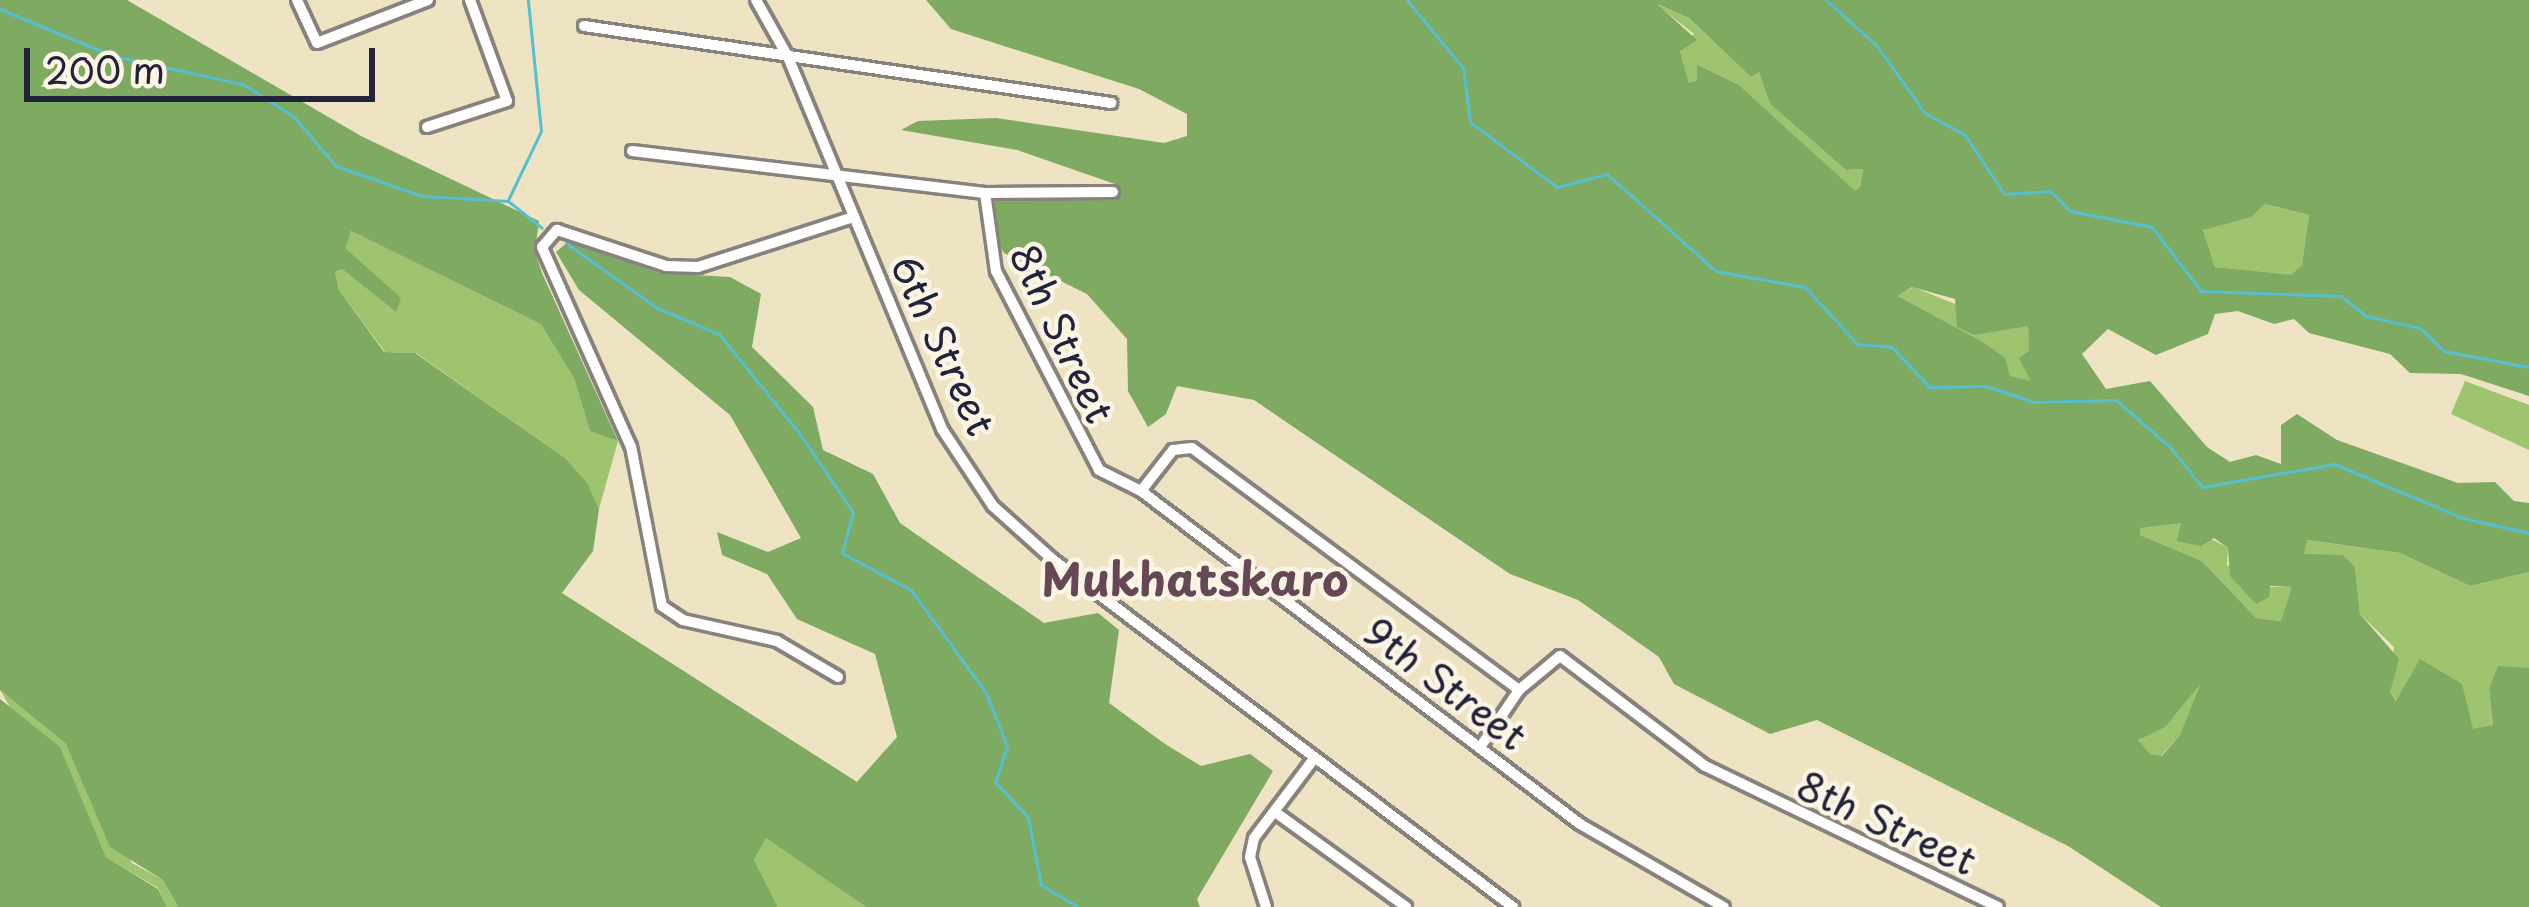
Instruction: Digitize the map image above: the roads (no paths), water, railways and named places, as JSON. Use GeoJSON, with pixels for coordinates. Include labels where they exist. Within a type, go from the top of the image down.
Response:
{"type":"FeatureCollection","features":[{"type":"Feature","properties":{"kind":"street"},"geometry":{"type":"LineString","coordinates":[[297,0],[317,43],[428,0]]}},
{"type":"Feature","properties":{"kind":"street"},"geometry":{"type":"LineString","coordinates":[[427,127],[507,101],[470,0]]}},
{"type":"Feature","properties":{"kind":"street","name":"6th Street"},"geometry":{"type":"LineString","coordinates":[[757,0],[788,57],[942,429],[994,506],[1313,760],[1513,907]]}},
{"type":"Feature","properties":{"kind":"street"},"geometry":{"type":"LineString","coordinates":[[584,26],[1111,103]]}},
{"type":"Feature","properties":{"kind":"street","name":"8th Street"},"geometry":{"type":"LineString","coordinates":[[632,151],[985,193],[1113,192]]}},
{"type":"Feature","properties":{"kind":"street","name":"8th Street"},"geometry":{"type":"LineString","coordinates":[[985,193],[985,237],[996,271],[1084,450],[1099,470],[1141,491]]}},
{"type":"Feature","properties":{"kind":"street"},"geometry":{"type":"LineString","coordinates":[[838,677],[777,641],[683,620],[662,606],[631,446],[542,247],[557,230],[666,266],[698,267],[767,251],[854,217]]}},
{"type":"Feature","properties":{"kind":"street"},"geometry":{"type":"LineString","coordinates":[[1141,491],[1173,450],[1192,448],[1519,690]]}},
{"type":"Feature","properties":{"kind":"street","name":"9th Street"},"geometry":{"type":"LineString","coordinates":[[1141,491],[1580,824],[1724,907]]}},
{"type":"Feature","properties":{"kind":"street","name":"8th Street"},"geometry":{"type":"LineString","coordinates":[[1481,746],[1519,690],[1560,656],[1705,766],[1998,907]]}},
{"type":"Feature","properties":{"kind":"street"},"geometry":{"type":"LineString","coordinates":[[1266,907],[1250,857],[1313,760]]}},
{"type":"Feature","properties":{"kind":"street"},"geometry":{"type":"LineString","coordinates":[[1275,812],[1406,907]]}},
{"type":"Feature","properties":{"kind":"waterway"},"geometry":{"type":"LineString","coordinates":[[508,200],[541,131],[528,0]]}},
{"type":"Feature","properties":{"kind":"waterway"},"geometry":{"type":"LineString","coordinates":[[1407,0],[1463,68],[1470,122],[1557,187],[1607,174],[1716,271],[1805,287],[1857,344],[1892,347],[1929,387],[1986,386],[2034,402],[2116,400],[2171,448],[2202,487],[2334,464],[2463,518],[2529,533]]}},
{"type":"Feature","properties":{"kind":"waterway"},"geometry":{"type":"LineString","coordinates":[[1826,0],[1877,46],[1925,113],[1965,135],[2004,194],[2050,191],[2070,211],[2152,227],[2201,291],[2341,296],[2366,316],[2420,328],[2444,351],[2529,367]]}},
{"type":"Feature","properties":{"kind":"waterway"},"geometry":{"type":"LineString","coordinates":[[0,9],[113,56],[243,84],[293,116],[336,166],[422,196],[508,201],[542,228]]}},
{"type":"Feature","properties":{"kind":"waterway"},"geometry":{"type":"LineString","coordinates":[[566,243],[657,308],[719,334],[800,434],[853,512],[842,553],[911,590],[986,693],[1007,746],[995,782],[1028,817],[1041,885],[1078,907]]}},
{"type":"Feature","properties":{"kind":"district","name":"Mukhatskaro"},"geometry":{"type":"Point","coordinates":[1195,578]}}]}
